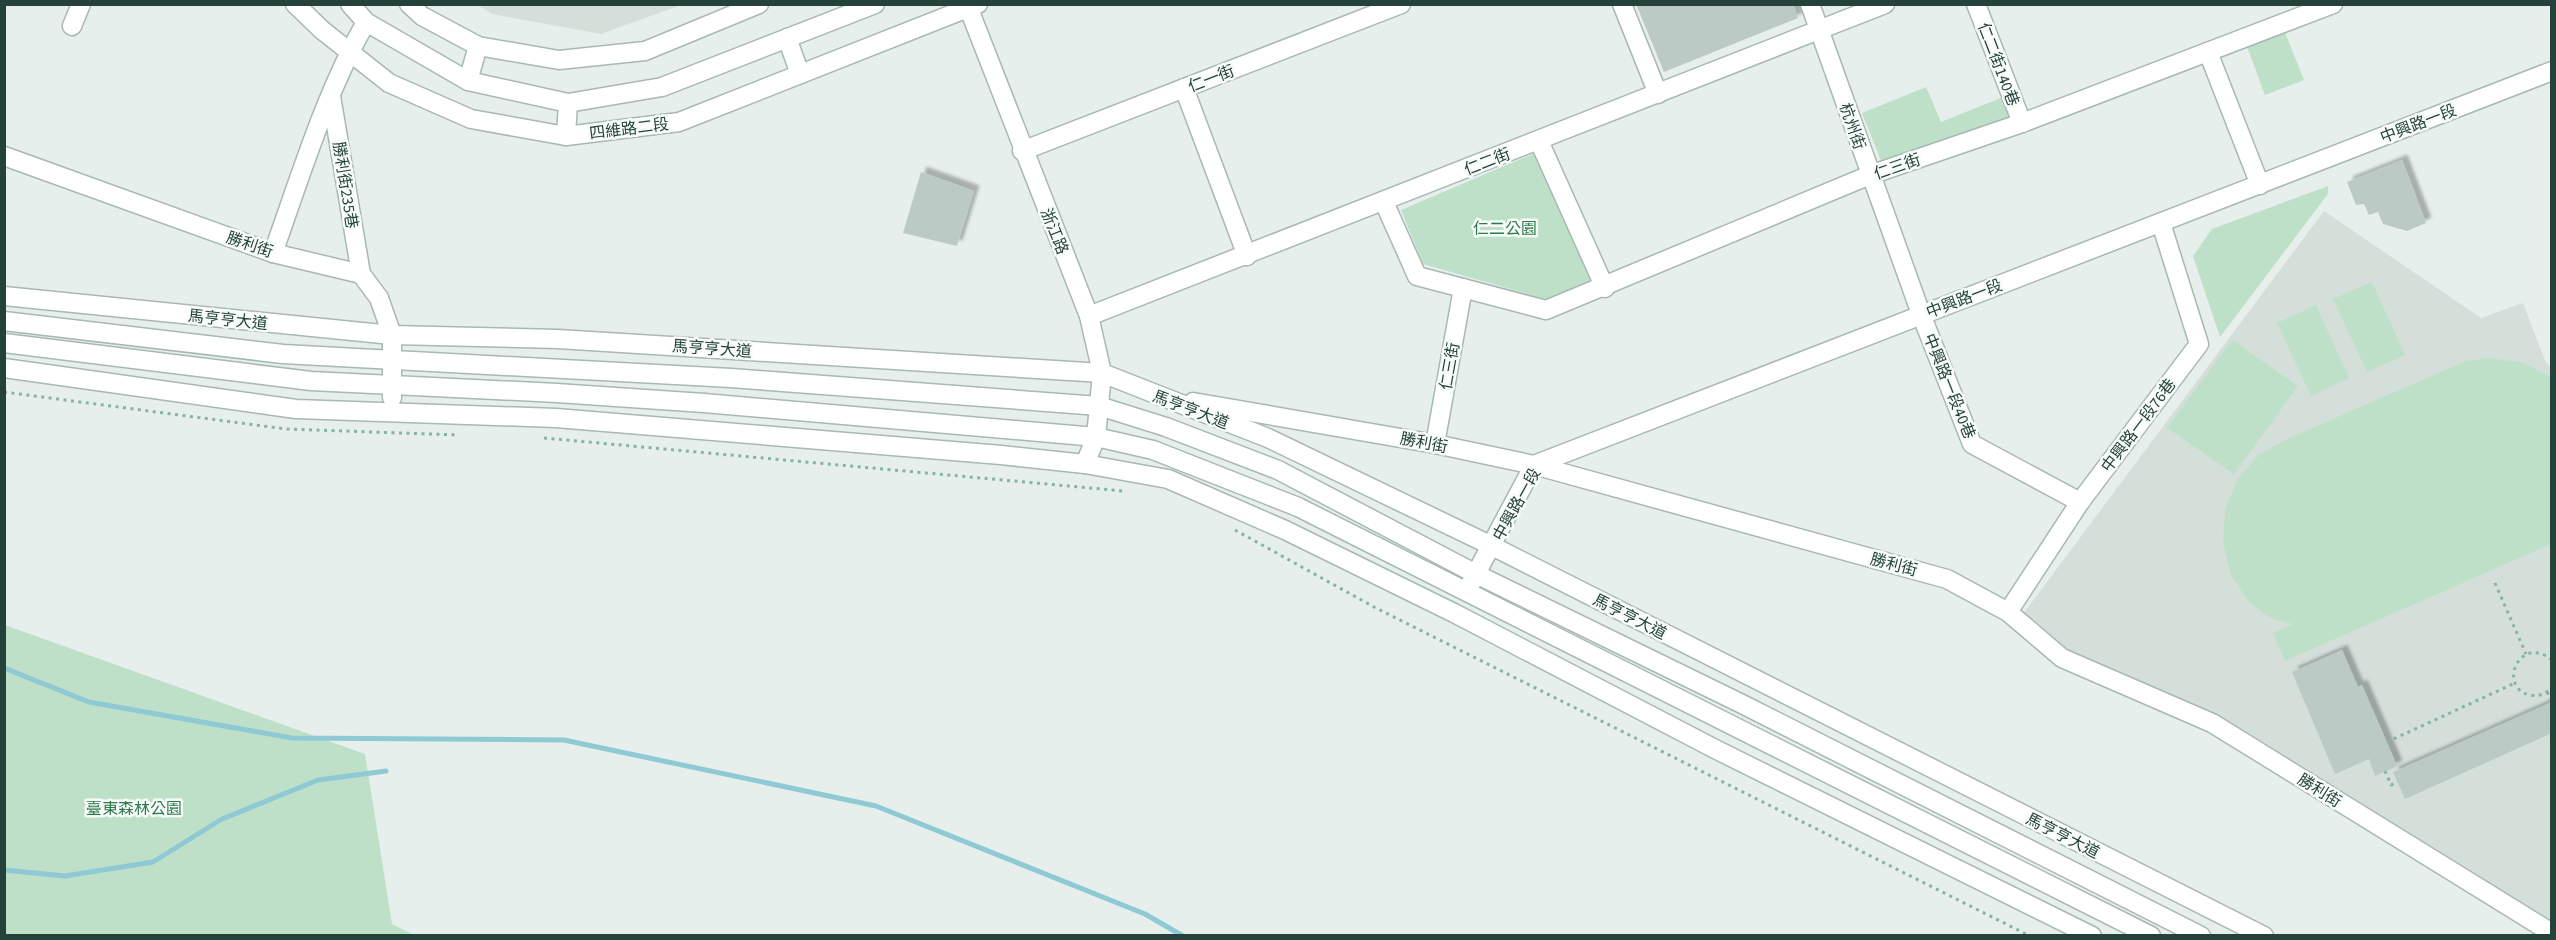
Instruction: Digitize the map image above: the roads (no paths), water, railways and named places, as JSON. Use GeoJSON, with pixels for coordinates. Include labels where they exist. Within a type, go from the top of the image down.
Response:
{"type":"FeatureCollection","features":[{"type":"Feature","properties":{"kind":"street"},"geometry":{"type":"LineString","coordinates":[[72,26],[81,4]]}},
{"type":"Feature","properties":{"kind":"street","name":"四維路二段"},"geometry":{"type":"LineString","coordinates":[[295,4],[349,52],[389,82],[471,119],[566,136],[679,122],[971,6]]}},
{"type":"Feature","properties":{"kind":"street","name":"四維路二段"},"geometry":{"type":"LineString","coordinates":[[350,4],[366,22],[468,81],[568,103],[662,87],[875,4]]}},
{"type":"Feature","properties":{"kind":"street"},"geometry":{"type":"LineString","coordinates":[[410,4],[422,16],[478,46],[559,60],[645,51],[759,4]]}},
{"type":"Feature","properties":{"kind":"street","name":"仁一街"},"geometry":{"type":"LineString","coordinates":[[1022,151],[1401,4]]}},
{"type":"Feature","properties":{"kind":"street"},"geometry":{"type":"LineString","coordinates":[[1622,4],[1658,94]]}},
{"type":"Feature","properties":{"kind":"street","name":"杭州街"},"geometry":{"type":"LineString","coordinates":[[1810,4],[1921,314]]}},
{"type":"Feature","properties":{"kind":"street","name":"仁二街"},"geometry":{"type":"LineString","coordinates":[[1089,316],[1885,4]]}},
{"type":"Feature","properties":{"kind":"street","name":"仁二街140巷"},"geometry":{"type":"LineString","coordinates":[[1976,4],[2022,123]]}},
{"type":"Feature","properties":{"kind":"street","name":"仁三街"},"geometry":{"type":"LineString","coordinates":[[1384,202],[1417,276],[1546,310],[1605,288],[1870,175],[2022,123],[2333,4]]}},
{"type":"Feature","properties":{"kind":"street","name":"浙江路"},"geometry":{"type":"LineString","coordinates":[[971,6],[1022,151],[1089,316],[1102,373],[1096,437],[1085,464]]}},
{"type":"Feature","properties":{"kind":"street"},"geometry":{"type":"LineString","coordinates":[[273,253],[331,96],[349,52],[366,22]]}},
{"type":"Feature","properties":{"kind":"street"},"geometry":{"type":"LineString","coordinates":[[787,38],[800,74]]}},
{"type":"Feature","properties":{"kind":"street"},"geometry":{"type":"LineString","coordinates":[[468,81],[478,46]]}},
{"type":"Feature","properties":{"kind":"street"},"geometry":{"type":"LineString","coordinates":[[2208,52],[2260,184]]}},
{"type":"Feature","properties":{"kind":"street","name":"中興路一段"},"geometry":{"type":"LineString","coordinates":[[1454,613],[1534,465],[2552,71]]}},
{"type":"Feature","properties":{"kind":"street"},"geometry":{"type":"LineString","coordinates":[[1184,88],[1247,256]]}},
{"type":"Feature","properties":{"kind":"street","name":"勝利街235巷"},"geometry":{"type":"LineString","coordinates":[[331,96],[361,274]]}},
{"type":"Feature","properties":{"kind":"street"},"geometry":{"type":"LineString","coordinates":[[566,136],[568,103]]}},
{"type":"Feature","properties":{"kind":"street"},"geometry":{"type":"LineString","coordinates":[[1539,141],[1605,288]]}},
{"type":"Feature","properties":{"kind":"street","name":"勝利街"},"geometry":{"type":"LineString","coordinates":[[5,159],[273,253],[361,274]]}},
{"type":"Feature","properties":{"kind":"street","name":"中興路一段76巷"},"geometry":{"type":"LineString","coordinates":[[2008,612],[2080,502],[2199,344],[2161,223]]}},
{"type":"Feature","properties":{"kind":"street"},"geometry":{"type":"LineString","coordinates":[[361,274],[379,298],[392,335],[391,411]]}},
{"type":"Feature","properties":{"kind":"street","name":"仁三街"},"geometry":{"type":"LineString","coordinates":[[1435,444],[1463,288]]}},
{"type":"Feature","properties":{"kind":"street","name":"馬亨亨大道"},"geometry":{"type":"LineString","coordinates":[[4,296],[392,335],[558,339],[1102,373],[1268,438],[1492,546],[2264,936]]}},
{"type":"Feature","properties":{"kind":"street","name":"中興路一段40巷"},"geometry":{"type":"LineString","coordinates":[[1921,314],[1972,444],[2080,502]]}},
{"type":"Feature","properties":{"kind":"street","name":"馬亨亨大道"},"geometry":{"type":"LineString","coordinates":[[4,321],[283,354],[558,368],[1099,406],[1166,427],[1278,470],[1476,574],[1742,704],[2201,936]]}},
{"type":"Feature","properties":{"kind":"street"},"geometry":{"type":"LineString","coordinates":[[558,339],[558,368]]}},
{"type":"Feature","properties":{"kind":"street"},"geometry":{"type":"LineString","coordinates":[[4,343],[311,381],[557,393],[862,417],[1096,437],[1154,450],[1298,507],[2140,933]]}},
{"type":"Feature","properties":{"kind":"street"},"geometry":{"type":"LineString","coordinates":[[861,388],[862,358]]}},
{"type":"Feature","properties":{"kind":"street"},"geometry":{"type":"LineString","coordinates":[[4,368],[296,409],[556,418],[1085,464],[1168,479],[1285,530],[1454,613],[1715,749],[2092,936]]}},
{"type":"Feature","properties":{"kind":"street"},"geometry":{"type":"LineString","coordinates":[[556,418],[557,393]]}},
{"type":"Feature","properties":{"kind":"street","name":"勝利街"},"geometry":{"type":"LineString","coordinates":[[1156,396],[1435,444],[1534,465],[1947,579],[2008,612],[2062,658],[2212,723],[2552,933]]}},
{"type":"Feature","properties":{"kind":"street"},"geometry":{"type":"LineString","coordinates":[[861,443],[862,417]]}},
{"type":"Feature","properties":{"kind":"street"},"geometry":{"type":"LineString","coordinates":[[2143,906],[2157,882]]}},
{"type":"Feature","properties":{"kind":"waterway"},"geometry":{"type":"LineString","coordinates":[[4,668],[89,702],[292,738],[564,740],[876,806],[1145,914],[1183,936]]}},
{"type":"Feature","properties":{"kind":"waterway"},"geometry":{"type":"LineString","coordinates":[[4,870],[65,876],[153,862],[222,819],[318,780],[386,771]]}},
{"type":"Feature","properties":{"kind":"park label","name":"仁二公園"},"geometry":{"type":"Point","coordinates":[1505,228]}},
{"type":"Feature","properties":{"kind":"park label","name":"臺東森林公園"},"geometry":{"type":"Point","coordinates":[134,808]}}]}
